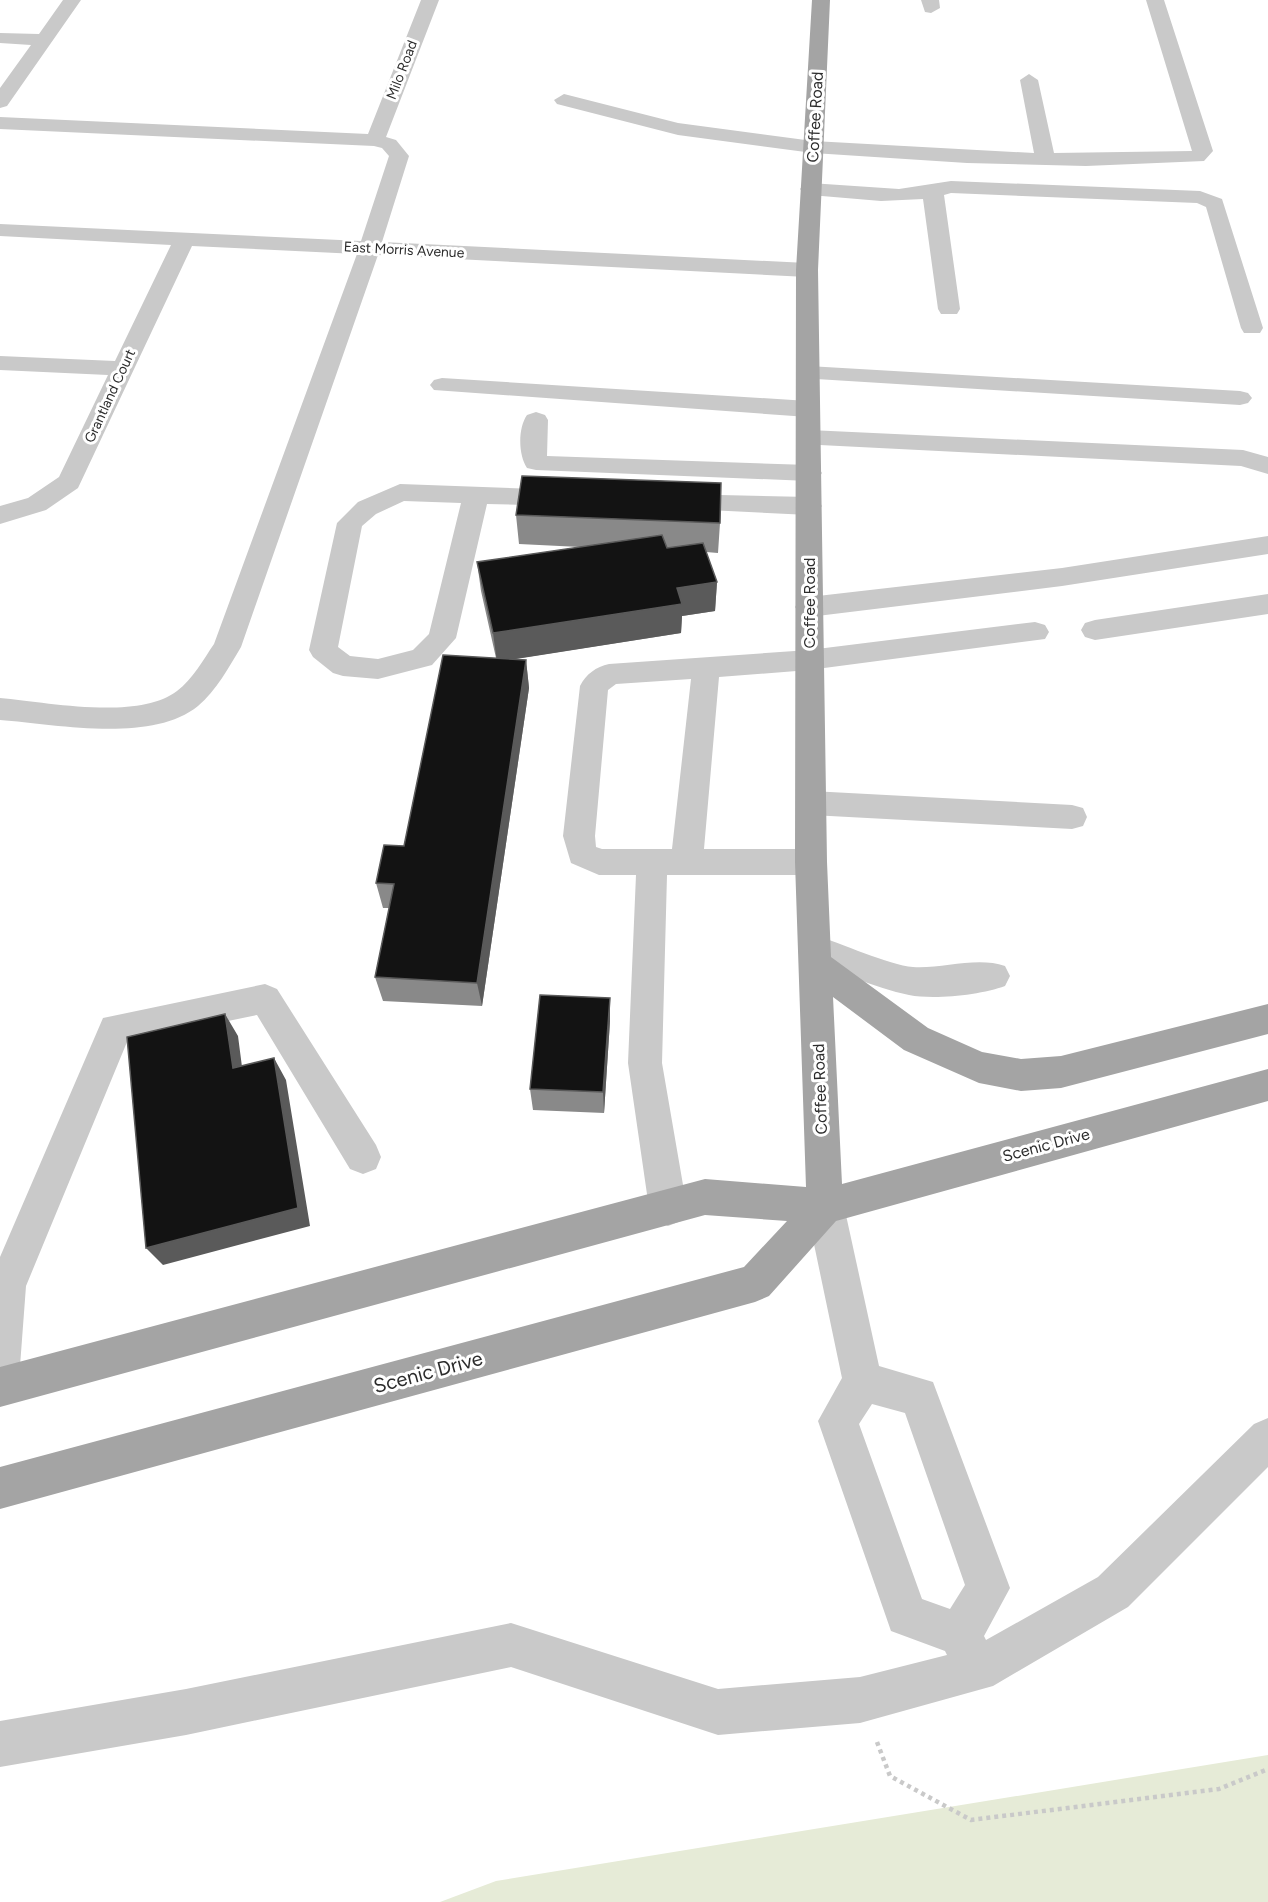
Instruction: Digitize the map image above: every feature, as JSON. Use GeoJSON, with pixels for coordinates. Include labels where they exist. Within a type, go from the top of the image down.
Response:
{"type":"FeatureCollection","features":[{"type":"Feature","properties":{"kind":"main road","name":"Coffee Road"},"geometry":{"type":"LineString","coordinates":[[821,0],[807,270],[811,862],[825,1206]]}},
{"type":"Feature","properties":{"kind":"main road"},"geometry":{"type":"LineString","coordinates":[[815,956],[916,1040],[979,1067],[1021,1075],[1061,1072],[1268,1019]]}},
{"type":"Feature","properties":{"kind":"main road","name":"Scenic Drive"},"geometry":{"type":"LineString","coordinates":[[0,1387],[705,1197],[825,1206],[1268,1085]]}},
{"type":"Feature","properties":{"kind":"main road","name":"Scenic Drive"},"geometry":{"type":"LineString","coordinates":[[0,1488],[756,1283],[825,1206]]}},
{"type":"Feature","properties":{"kind":"street"},"geometry":{"type":"LineString","coordinates":[[0,102],[72,0]]}},
{"type":"Feature","properties":{"kind":"street","name":"Milo Road"},"geometry":{"type":"LineString","coordinates":[[375,140],[430,0]]}},
{"type":"Feature","properties":{"kind":"street"},"geometry":{"type":"LineString","coordinates":[[564,100],[678,129],[813,147],[967,157],[1045,159],[1197,157],[1203,151],[1155,0]]}},
{"type":"Feature","properties":{"kind":"street"},"geometry":{"type":"LineString","coordinates":[[0,38],[44,40]]}},
{"type":"Feature","properties":{"kind":"street"},"geometry":{"type":"LineString","coordinates":[[1029,80],[1045,159]]}},
{"type":"Feature","properties":{"kind":"street"},"geometry":{"type":"LineString","coordinates":[[0,123],[375,140],[389,144],[399,156],[370,248],[227,647],[199,686],[180,704],[125,717],[0,709]]}},
{"type":"Feature","properties":{"kind":"street"},"geometry":{"type":"LineString","coordinates":[[810,189],[914,195],[933,193],[951,187],[1200,197],[1215,203],[1252,328]]}},
{"type":"Feature","properties":{"kind":"street"},"geometry":{"type":"LineString","coordinates":[[933,193],[949,309]]}},
{"type":"Feature","properties":{"kind":"street","name":"East Morris Avenue"},"geometry":{"type":"LineString","coordinates":[[0,230],[807,270]]}},
{"type":"Feature","properties":{"kind":"street","name":"Grantland Court"},"geometry":{"type":"LineString","coordinates":[[0,515],[25,511],[52,498],[69,482],[185,239]]}},
{"type":"Feature","properties":{"kind":"street"},"geometry":{"type":"LineString","coordinates":[[0,363],[123,369]]}},
{"type":"Feature","properties":{"kind":"street"},"geometry":{"type":"LineString","coordinates":[[808,373],[1240,398]]}},
{"type":"Feature","properties":{"kind":"street"},"geometry":{"type":"LineString","coordinates":[[442,385],[808,409]]}},
{"type":"Feature","properties":{"kind":"street"},"geometry":{"type":"LineString","coordinates":[[536,420],[532,448],[536,462],[809,473]]}},
{"type":"Feature","properties":{"kind":"street"},"geometry":{"type":"LineString","coordinates":[[808,438],[1243,458],[1268,466]]}},
{"type":"Feature","properties":{"kind":"street"},"geometry":{"type":"LineString","coordinates":[[476,495],[442,638],[422,658],[378,669],[343,666],[323,650],[350,523],[367,508],[400,492],[582,499]]}},
{"type":"Feature","properties":{"kind":"street"},"geometry":{"type":"LineString","coordinates":[[653,501],[809,506]]}},
{"type":"Feature","properties":{"kind":"street"},"geometry":{"type":"LineString","coordinates":[[809,607],[1062,577],[1268,545]]}},
{"type":"Feature","properties":{"kind":"street"},"geometry":{"type":"LineString","coordinates":[[1095,630],[1268,604]]}},
{"type":"Feature","properties":{"kind":"street"},"geometry":{"type":"LineString","coordinates":[[811,862],[599,862],[582,854],[579,837],[594,686],[609,674],[809,660],[1035,632]]}},
{"type":"Feature","properties":{"kind":"street"},"geometry":{"type":"LineString","coordinates":[[687,861],[706,668]]}},
{"type":"Feature","properties":{"kind":"street"},"geometry":{"type":"LineString","coordinates":[[811,803],[1072,817]]}},
{"type":"Feature","properties":{"kind":"street"},"geometry":{"type":"LineString","coordinates":[[651,861],[645,1063],[668,1208]]}},
{"type":"Feature","properties":{"kind":"street"},"geometry":{"type":"LineString","coordinates":[[815,956],[909,981],[936,982],[993,976]]}},
{"type":"Feature","properties":{"kind":"street"},"geometry":{"type":"LineString","coordinates":[[0,1366],[7,1287],[115,1029],[266,999],[363,1157]]}},
{"type":"Feature","properties":{"kind":"street"},"geometry":{"type":"LineString","coordinates":[[825,1206],[863,1382],[838,1421],[906,1616],[968,1652]]}},
{"type":"Feature","properties":{"kind":"street"},"geometry":{"type":"LineString","coordinates":[[863,1382],[919,1396],[988,1588],[968,1652]]}},
{"type":"Feature","properties":{"kind":"street"},"geometry":{"type":"LineString","coordinates":[[0,1744],[186,1712],[511,1645],[718,1712],[860,1700],[1113,1592],[1268,1438]]}},
{"type":"Feature","properties":{"kind":"path"},"geometry":{"type":"LineString","coordinates":[[860,1700],[890,1776],[971,1820],[1219,1789],[1268,1769]]}},
{"type":"Feature","properties":{"kind":"green space"},"geometry":{"type":"Polygon","coordinates":[[[1268,1755],[1268,1902],[440,1902],[496,1881],[1268,1755]]]}},
{"type":"Feature","properties":{"kind":"building"},"geometry":{"type":"Polygon","coordinates":[[[522,476],[721,483],[720,523],[516,515],[522,476]]]}},
{"type":"Feature","properties":{"kind":"building"},"geometry":{"type":"Polygon","coordinates":[[[662,535],[667,548],[703,543],[717,582],[677,588],[682,604],[493,633],[477,562],[662,535]]]}},
{"type":"Feature","properties":{"kind":"building"},"geometry":{"type":"Polygon","coordinates":[[[443,655],[526,660],[477,983],[375,977],[394,884],[376,883],[384,845],[404,846],[443,655]]]}},
{"type":"Feature","properties":{"kind":"building"},"geometry":{"type":"Polygon","coordinates":[[[540,995],[610,998],[603,1092],[530,1089],[540,995]]]}},
{"type":"Feature","properties":{"kind":"building"},"geometry":{"type":"Polygon","coordinates":[[[225,1014],[233,1068],[274,1058],[298,1208],[146,1248],[127,1037],[225,1014]]]}}]}
